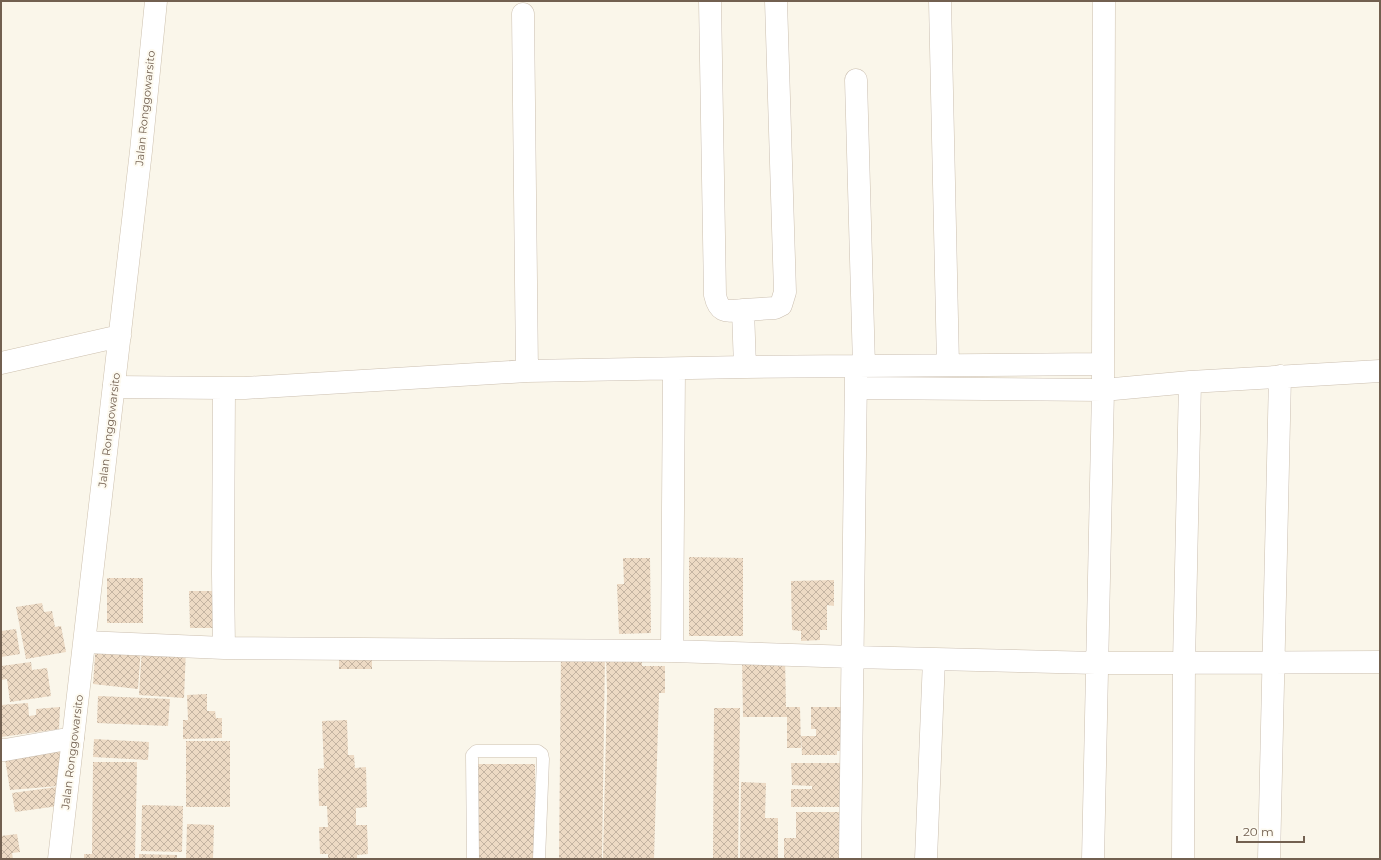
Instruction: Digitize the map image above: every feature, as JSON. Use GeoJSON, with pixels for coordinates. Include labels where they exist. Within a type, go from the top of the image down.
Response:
{"type":"FeatureCollection","features":[{"type":"Feature","properties":{"kind":"street","name":"Jalan Ronggowarsito"},"geometry":{"type":"LineString","coordinates":[[59,859],[142,151],[156,1]]}},
{"type":"Feature","properties":{"kind":"street"},"geometry":{"type":"LineString","coordinates":[[710,1],[715,295],[716,303],[720,309],[726,311],[775,308],[781,305],[785,292],[776,1]]}},
{"type":"Feature","properties":{"kind":"street"},"geometry":{"type":"LineString","coordinates":[[940,1],[948,365]]}},
{"type":"Feature","properties":{"kind":"street"},"geometry":{"type":"LineString","coordinates":[[1093,859],[1103,390],[1104,1]]}},
{"type":"Feature","properties":{"kind":"street"},"geometry":{"type":"LineString","coordinates":[[524,14],[527,371]]}},
{"type":"Feature","properties":{"kind":"street"},"geometry":{"type":"LineString","coordinates":[[850,859],[857,388],[860,366],[856,80]]}},
{"type":"Feature","properties":{"kind":"street"},"geometry":{"type":"LineString","coordinates":[[743,310],[745,367]]}},
{"type":"Feature","properties":{"kind":"street"},"geometry":{"type":"LineString","coordinates":[[1,363],[120,336]]}},
{"type":"Feature","properties":{"kind":"street"},"geometry":{"type":"LineString","coordinates":[[114,387],[245,388],[527,371],[745,367],[1103,364]]}},
{"type":"Feature","properties":{"kind":"street"},"geometry":{"type":"LineString","coordinates":[[672,651],[674,369]]}},
{"type":"Feature","properties":{"kind":"street"},"geometry":{"type":"LineString","coordinates":[[857,388],[1103,390],[1190,382],[1380,371]]}},
{"type":"Feature","properties":{"kind":"street"},"geometry":{"type":"LineString","coordinates":[[1269,859],[1280,376]]}},
{"type":"Feature","properties":{"kind":"street"},"geometry":{"type":"LineString","coordinates":[[1183,859],[1184,663],[1190,382]]}},
{"type":"Feature","properties":{"kind":"street"},"geometry":{"type":"LineString","coordinates":[[224,388],[224,648]]}},
{"type":"Feature","properties":{"kind":"street"},"geometry":{"type":"LineString","coordinates":[[85,642],[224,648],[672,651],[1096,663],[1380,662]]}},
{"type":"Feature","properties":{"kind":"street"},"geometry":{"type":"LineString","coordinates":[[926,859],[934,659]]}},
{"type":"Feature","properties":{"kind":"street"},"geometry":{"type":"LineString","coordinates":[[1,750],[73,738]]}},
{"type":"Feature","properties":{"kind":"lane"},"geometry":{"type":"LineString","coordinates":[[473,859],[472,755],[476,751],[538,751],[542,754],[543,759],[540,859]]}},
{"type":"Feature","properties":{"kind":"building"},"geometry":{"type":"Polygon","coordinates":[[[689,557],[743,558],[743,636],[689,636],[689,557]]]}},
{"type":"Feature","properties":{"kind":"building"},"geometry":{"type":"Polygon","coordinates":[[[623,558],[650,558],[651,633],[619,634],[617,584],[624,584],[623,558]]]}},
{"type":"Feature","properties":{"kind":"building"},"geometry":{"type":"Polygon","coordinates":[[[107,578],[143,578],[143,623],[107,623],[107,578]]]}},
{"type":"Feature","properties":{"kind":"building"},"geometry":{"type":"Polygon","coordinates":[[[834,580],[834,606],[827,605],[827,630],[820,630],[820,640],[801,641],[801,631],[792,630],[791,581],[834,580]]]}},
{"type":"Feature","properties":{"kind":"building"},"geometry":{"type":"Polygon","coordinates":[[[189,591],[222,591],[223,628],[190,628],[189,591]]]}},
{"type":"Feature","properties":{"kind":"building"},"geometry":{"type":"Polygon","coordinates":[[[42,603],[44,612],[52,611],[55,627],[61,626],[66,652],[26,659],[16,607],[42,603]]]}},
{"type":"Feature","properties":{"kind":"building"},"geometry":{"type":"Polygon","coordinates":[[[16,629],[20,654],[1,657],[1,631],[16,629]]]}},
{"type":"Feature","properties":{"kind":"building"},"geometry":{"type":"Polygon","coordinates":[[[96,642],[141,647],[138,689],[93,684],[96,642]]]}},
{"type":"Feature","properties":{"kind":"building"},"geometry":{"type":"Polygon","coordinates":[[[142,647],[186,649],[184,698],[139,695],[142,647]]]}},
{"type":"Feature","properties":{"kind":"building"},"geometry":{"type":"Polygon","coordinates":[[[339,650],[372,650],[372,669],[339,669],[339,650]]]}},
{"type":"Feature","properties":{"kind":"building"},"geometry":{"type":"Polygon","coordinates":[[[561,652],[605,652],[602,859],[559,859],[561,652]]]}},
{"type":"Feature","properties":{"kind":"building"},"geometry":{"type":"Polygon","coordinates":[[[606,652],[642,652],[642,666],[665,666],[665,693],[659,693],[654,859],[603,859],[607,693],[606,652]]]}},
{"type":"Feature","properties":{"kind":"building"},"geometry":{"type":"Polygon","coordinates":[[[785,656],[786,707],[800,707],[801,748],[787,748],[787,717],[743,717],[742,657],[785,656]]]}},
{"type":"Feature","properties":{"kind":"building"},"geometry":{"type":"Polygon","coordinates":[[[31,662],[32,670],[47,668],[51,696],[10,702],[7,679],[1,680],[1,666],[31,662]]]}},
{"type":"Feature","properties":{"kind":"building"},"geometry":{"type":"Polygon","coordinates":[[[207,694],[207,711],[215,711],[216,718],[222,718],[222,738],[183,739],[183,720],[188,720],[187,695],[207,694]]]}},
{"type":"Feature","properties":{"kind":"building"},"geometry":{"type":"Polygon","coordinates":[[[98,696],[170,699],[168,726],[97,723],[98,696]]]}},
{"type":"Feature","properties":{"kind":"building"},"geometry":{"type":"Polygon","coordinates":[[[28,703],[29,716],[36,715],[36,709],[60,707],[59,729],[1,737],[1,705],[28,703]]]}},
{"type":"Feature","properties":{"kind":"building"},"geometry":{"type":"Polygon","coordinates":[[[811,707],[850,707],[850,751],[837,751],[837,755],[802,755],[801,736],[816,736],[816,729],[811,729],[811,707]]]}},
{"type":"Feature","properties":{"kind":"building"},"geometry":{"type":"Polygon","coordinates":[[[714,708],[740,708],[738,859],[713,859],[714,708]]]}},
{"type":"Feature","properties":{"kind":"building"},"geometry":{"type":"Polygon","coordinates":[[[347,720],[348,755],[354,755],[355,768],[366,767],[367,807],[356,808],[356,825],[367,825],[368,854],[357,855],[357,859],[328,859],[328,854],[320,854],[319,827],[328,827],[327,806],[319,806],[318,769],[324,768],[322,721],[347,720]]]}},
{"type":"Feature","properties":{"kind":"building"},"geometry":{"type":"Polygon","coordinates":[[[94,739],[149,742],[148,760],[93,757],[94,739]]]}},
{"type":"Feature","properties":{"kind":"building"},"geometry":{"type":"Polygon","coordinates":[[[63,741],[58,786],[10,790],[4,752],[63,741]]]}},
{"type":"Feature","properties":{"kind":"building"},"geometry":{"type":"Polygon","coordinates":[[[186,741],[230,741],[230,807],[186,807],[186,741]]]}},
{"type":"Feature","properties":{"kind":"building"},"geometry":{"type":"Polygon","coordinates":[[[93,762],[137,762],[135,859],[84,859],[84,854],[92,854],[93,762]]]}},
{"type":"Feature","properties":{"kind":"building"},"geometry":{"type":"Polygon","coordinates":[[[791,763],[841,763],[841,807],[791,807],[791,789],[812,789],[812,786],[792,785],[791,763]]]}},
{"type":"Feature","properties":{"kind":"building"},"geometry":{"type":"Polygon","coordinates":[[[475,764],[535,764],[535,859],[476,859],[475,764]]]}},
{"type":"Feature","properties":{"kind":"building"},"geometry":{"type":"Polygon","coordinates":[[[741,782],[766,783],[765,818],[778,818],[778,859],[740,859],[741,782]]]}},
{"type":"Feature","properties":{"kind":"building"},"geometry":{"type":"Polygon","coordinates":[[[57,787],[58,806],[15,812],[12,793],[57,787]]]}},
{"type":"Feature","properties":{"kind":"building"},"geometry":{"type":"Polygon","coordinates":[[[142,805],[183,806],[182,852],[141,851],[142,805]]]}},
{"type":"Feature","properties":{"kind":"building"},"geometry":{"type":"Polygon","coordinates":[[[796,812],[849,812],[840,859],[784,859],[784,838],[796,838],[796,812]]]}},
{"type":"Feature","properties":{"kind":"building"},"geometry":{"type":"Polygon","coordinates":[[[187,824],[214,825],[213,859],[186,859],[187,824]]]}},
{"type":"Feature","properties":{"kind":"building"},"geometry":{"type":"Polygon","coordinates":[[[17,834],[20,852],[12,853],[13,859],[1,859],[1,836],[17,834]]]}},
{"type":"Feature","properties":{"kind":"building"},"geometry":{"type":"Polygon","coordinates":[[[139,854],[177,855],[177,859],[139,859],[139,854]]]}}]}
